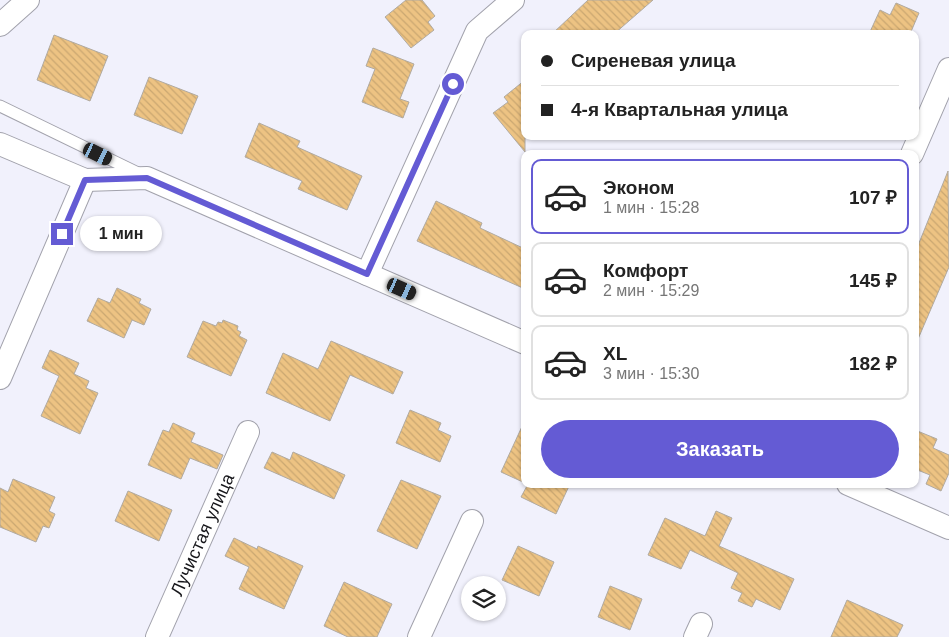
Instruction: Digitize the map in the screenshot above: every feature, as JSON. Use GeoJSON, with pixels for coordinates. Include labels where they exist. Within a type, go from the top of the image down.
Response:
{"type":"FeatureCollection","features":[{"type":"Feature","properties":{"kind":"street"},"geometry":{"type":"LineString","coordinates":[[0,25],[28,0]]}},
{"type":"Feature","properties":{"kind":"street"},"geometry":{"type":"LineString","coordinates":[[367,274],[477,32],[513,0]]}},
{"type":"Feature","properties":{"kind":"street"},"geometry":{"type":"LineString","coordinates":[[919,138],[949,69]]}},
{"type":"Feature","properties":{"kind":"street"},"geometry":{"type":"LineString","coordinates":[[0,144],[85,180],[147,178],[521,341]]}},
{"type":"Feature","properties":{"kind":"street"},"geometry":{"type":"LineString","coordinates":[[0,378],[85,180]]}},
{"type":"Feature","properties":{"kind":"street","name":"Лучистая улица"},"geometry":{"type":"LineString","coordinates":[[157,637],[248,432]]}},
{"type":"Feature","properties":{"kind":"street"},"geometry":{"type":"LineString","coordinates":[[857,488],[949,528]]}},
{"type":"Feature","properties":{"kind":"street"},"geometry":{"type":"LineString","coordinates":[[419,637],[472,521]]}},
{"type":"Feature","properties":{"kind":"lane"},"geometry":{"type":"LineString","coordinates":[[0,106],[147,178]]}},
{"type":"Feature","properties":{"kind":"building"},"geometry":{"type":"Polygon","coordinates":[[[406,0],[422,0],[435,16],[428,22],[434,30],[411,48],[385,17],[406,0]]]}},
{"type":"Feature","properties":{"kind":"building"},"geometry":{"type":"Polygon","coordinates":[[[588,0],[653,0],[619,30],[556,30],[588,0]]]}},
{"type":"Feature","properties":{"kind":"building"},"geometry":{"type":"Polygon","coordinates":[[[896,3],[919,13],[912,30],[871,30],[880,10],[890,15],[896,3]]]}},
{"type":"Feature","properties":{"kind":"building"},"geometry":{"type":"Polygon","coordinates":[[[54,35],[108,56],[90,101],[37,80],[54,35]]]}},
{"type":"Feature","properties":{"kind":"building"},"geometry":{"type":"Polygon","coordinates":[[[373,48],[414,64],[400,99],[409,102],[403,118],[362,102],[375,69],[366,66],[373,48]]]}},
{"type":"Feature","properties":{"kind":"building"},"geometry":{"type":"Polygon","coordinates":[[[149,77],[198,96],[182,134],[134,115],[149,77]]]}},
{"type":"Feature","properties":{"kind":"building"},"geometry":{"type":"Polygon","coordinates":[[[521,83],[521,140],[525,140],[525,150],[493,113],[508,102],[504,97],[521,83]]]}},
{"type":"Feature","properties":{"kind":"building"},"geometry":{"type":"Polygon","coordinates":[[[259,123],[300,141],[297,147],[362,176],[347,210],[298,189],[302,181],[245,157],[259,123]]]}},
{"type":"Feature","properties":{"kind":"building"},"geometry":{"type":"Polygon","coordinates":[[[948,171],[949,267],[919,337],[919,243],[948,171]]]}},
{"type":"Feature","properties":{"kind":"building"},"geometry":{"type":"Polygon","coordinates":[[[436,201],[482,223],[480,228],[521,247],[521,287],[417,241],[436,201]]]}},
{"type":"Feature","properties":{"kind":"building"},"geometry":{"type":"Polygon","coordinates":[[[117,288],[141,299],[139,303],[151,309],[144,325],[132,320],[124,338],[87,321],[98,298],[110,303],[117,288]]]}},
{"type":"Feature","properties":{"kind":"building"},"geometry":{"type":"Polygon","coordinates":[[[223,320],[238,326],[237,330],[241,332],[239,336],[247,340],[231,376],[187,357],[203,321],[216,326],[218,322],[222,323],[223,320]]]}},
{"type":"Feature","properties":{"kind":"building"},"geometry":{"type":"Polygon","coordinates":[[[331,341],[403,372],[393,394],[350,375],[330,421],[266,393],[283,353],[318,369],[331,341]]]}},
{"type":"Feature","properties":{"kind":"building"},"geometry":{"type":"Polygon","coordinates":[[[50,350],[79,363],[74,374],[89,381],[86,388],[98,393],[80,434],[41,416],[59,376],[42,368],[50,350]]]}},
{"type":"Feature","properties":{"kind":"building"},"geometry":{"type":"Polygon","coordinates":[[[410,410],[441,423],[438,430],[451,436],[440,462],[396,443],[410,410]]]}},
{"type":"Feature","properties":{"kind":"building"},"geometry":{"type":"Polygon","coordinates":[[[173,423],[195,433],[191,442],[223,455],[217,469],[190,458],[181,479],[148,465],[163,430],[169,432],[173,423]]]}},
{"type":"Feature","properties":{"kind":"building"},"geometry":{"type":"Polygon","coordinates":[[[521,429],[521,481],[501,472],[521,429]]]}},
{"type":"Feature","properties":{"kind":"building"},"geometry":{"type":"Polygon","coordinates":[[[919,432],[937,439],[933,448],[949,455],[949,473],[941,491],[926,484],[930,475],[919,471],[919,432]]]}},
{"type":"Feature","properties":{"kind":"building"},"geometry":{"type":"Polygon","coordinates":[[[272,452],[290,460],[293,452],[345,475],[334,499],[264,468],[272,452]]]}},
{"type":"Feature","properties":{"kind":"building"},"geometry":{"type":"Polygon","coordinates":[[[13,479],[55,497],[49,511],[55,514],[49,528],[43,526],[36,542],[0,527],[0,488],[8,492],[13,479]]]}},
{"type":"Feature","properties":{"kind":"building"},"geometry":{"type":"Polygon","coordinates":[[[401,480],[441,496],[417,549],[377,531],[401,480]]]}},
{"type":"Feature","properties":{"kind":"building"},"geometry":{"type":"Polygon","coordinates":[[[526,488],[568,488],[556,514],[521,497],[526,488]]]}},
{"type":"Feature","properties":{"kind":"building"},"geometry":{"type":"Polygon","coordinates":[[[128,491],[172,510],[159,541],[115,521],[128,491]]]}},
{"type":"Feature","properties":{"kind":"building"},"geometry":{"type":"Polygon","coordinates":[[[716,511],[732,518],[719,546],[794,579],[780,610],[756,599],[752,607],[738,601],[742,593],[731,588],[738,573],[690,550],[681,569],[648,555],[665,518],[705,536],[716,511]]]}},
{"type":"Feature","properties":{"kind":"building"},"geometry":{"type":"Polygon","coordinates":[[[234,538],[257,549],[258,546],[303,566],[284,609],[239,589],[249,567],[225,556],[234,538]]]}},
{"type":"Feature","properties":{"kind":"building"},"geometry":{"type":"Polygon","coordinates":[[[518,546],[554,562],[539,596],[506,582],[506,576],[504,576],[518,546]]]}},
{"type":"Feature","properties":{"kind":"building"},"geometry":{"type":"Polygon","coordinates":[[[344,582],[392,604],[377,637],[348,637],[324,626],[344,582]]]}},
{"type":"Feature","properties":{"kind":"building"},"geometry":{"type":"Polygon","coordinates":[[[610,586],[642,599],[630,630],[598,617],[610,586]]]}},
{"type":"Feature","properties":{"kind":"building"},"geometry":{"type":"Polygon","coordinates":[[[847,600],[903,625],[897,637],[831,637],[847,600]]]}},
{"type":"Feature","properties":{"kind":"route"},"geometry":{"type":"LineString","coordinates":[[62,234],[85,180],[147,178],[367,274],[453,84]]}}]}
